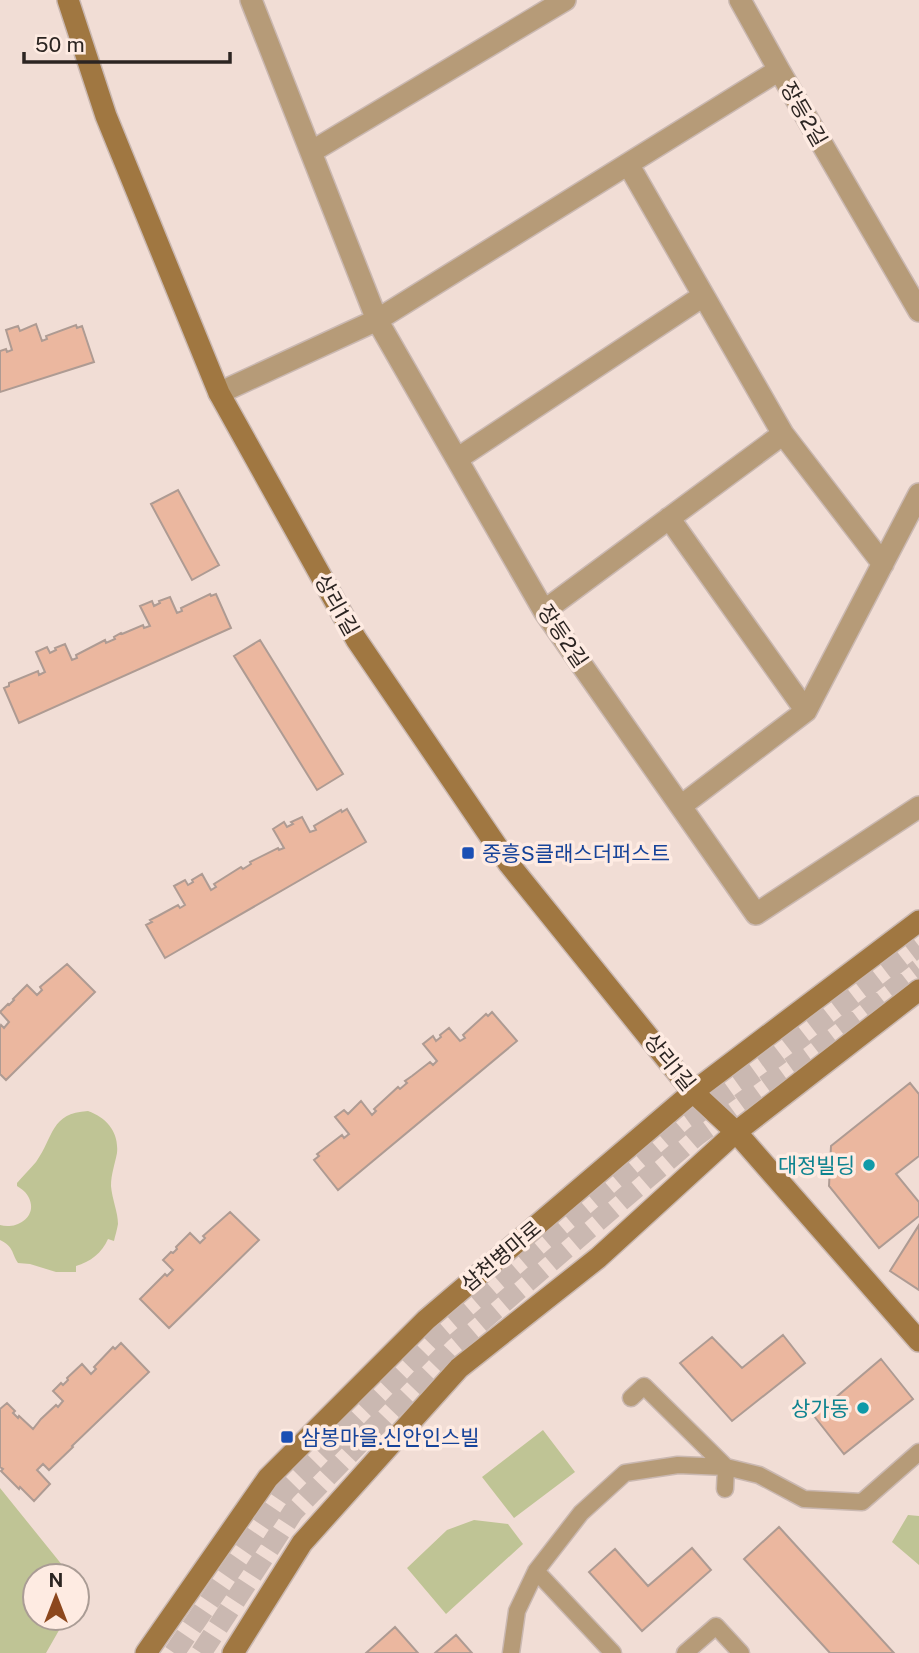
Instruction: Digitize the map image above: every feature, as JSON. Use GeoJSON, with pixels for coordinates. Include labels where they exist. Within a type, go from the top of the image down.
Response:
{"type":"FeatureCollection","features":[{"type":"Feature","properties":{"kind":"main road","name":"상리1길"},"geometry":{"type":"LineString","coordinates":[[68,0],[106,116],[219,393],[356,639],[509,863],[693,1092],[736,1132]]}},
{"type":"Feature","properties":{"kind":"main road","name":"삼천병마로"},"geometry":{"type":"LineString","coordinates":[[146,1653],[268,1478],[426,1320],[693,1092],[919,921]]}},
{"type":"Feature","properties":{"kind":"main road"},"geometry":{"type":"LineString","coordinates":[[233,1653],[302,1543],[459,1368],[598,1258],[736,1132],[919,990]]}},
{"type":"Feature","properties":{"kind":"main road"},"geometry":{"type":"LineString","coordinates":[[736,1132],[919,1340]]}},
{"type":"Feature","properties":{"kind":"street","name":"장등2길"},"geometry":{"type":"LineString","coordinates":[[251,0],[377,320],[544,611],[756,914],[919,807]]}},
{"type":"Feature","properties":{"kind":"street"},"geometry":{"type":"LineString","coordinates":[[311,152],[565,0]]}},
{"type":"Feature","properties":{"kind":"street"},"geometry":{"type":"LineString","coordinates":[[740,0],[779,71]]}},
{"type":"Feature","properties":{"kind":"street","name":"장등2길"},"geometry":{"type":"LineString","coordinates":[[219,393],[377,320],[779,71],[919,311]]}},
{"type":"Feature","properties":{"kind":"street"},"geometry":{"type":"LineString","coordinates":[[628,164],[783,434],[883,564]]}},
{"type":"Feature","properties":{"kind":"street"},"geometry":{"type":"LineString","coordinates":[[457,459],[703,296]]}},
{"type":"Feature","properties":{"kind":"street"},"geometry":{"type":"LineString","coordinates":[[544,611],[783,434]]}},
{"type":"Feature","properties":{"kind":"street"},"geometry":{"type":"LineString","coordinates":[[681,806],[806,711],[919,494]]}},
{"type":"Feature","properties":{"kind":"street"},"geometry":{"type":"LineString","coordinates":[[669,518],[806,711]]}},
{"type":"Feature","properties":{"kind":"lane"},"geometry":{"type":"LineString","coordinates":[[631,1398],[644,1386],[726,1467],[725,1489]]}},
{"type":"Feature","properties":{"kind":"lane"},"geometry":{"type":"LineString","coordinates":[[511,1653],[517,1611],[536,1571],[582,1513],[625,1473],[678,1465],[726,1467],[758,1475],[804,1499],[862,1502],[919,1452]]}},
{"type":"Feature","properties":{"kind":"lane"},"geometry":{"type":"LineString","coordinates":[[536,1571],[612,1653]]}},
{"type":"Feature","properties":{"kind":"lane"},"geometry":{"type":"LineString","coordinates":[[685,1653],[716,1626],[741,1653]]}},
{"type":"Feature","properties":{"kind":"green space"},"geometry":{"type":"Polygon","coordinates":[[[88,1111],[106,1122],[116,1139],[117,1153],[111,1186],[118,1224],[114,1241],[108,1239],[95,1256],[76,1266],[76,1272],[56,1272],[18,1263],[10,1247],[0,1240],[0,1225],[19,1224],[31,1211],[29,1198],[17,1183],[36,1162],[60,1121],[66,1116],[88,1111]]]}},
{"type":"Feature","properties":{"kind":"green space"},"geometry":{"type":"Polygon","coordinates":[[[543,1430],[575,1472],[514,1518],[482,1477],[543,1430]]]}},
{"type":"Feature","properties":{"kind":"green space"},"geometry":{"type":"Polygon","coordinates":[[[0,1488],[60,1562],[21,1562],[21,1632],[58,1632],[46,1653],[0,1653],[0,1488]]]}},
{"type":"Feature","properties":{"kind":"green space"},"geometry":{"type":"Polygon","coordinates":[[[908,1515],[919,1516],[919,1565],[892,1542],[908,1515]]]}},
{"type":"Feature","properties":{"kind":"green space"},"geometry":{"type":"Polygon","coordinates":[[[474,1520],[508,1524],[523,1544],[446,1614],[407,1568],[447,1530],[474,1520]]]}},
{"type":"Feature","properties":{"kind":"building"},"geometry":{"type":"Polygon","coordinates":[[[36,324],[42,341],[47,339],[46,336],[76,325],[77,328],[82,326],[94,362],[0,392],[0,351],[12,350],[6,330],[18,326],[20,331],[36,324]]]}},
{"type":"Feature","properties":{"kind":"building"},"geometry":{"type":"Polygon","coordinates":[[[178,490],[219,565],[192,580],[151,504],[178,490]]]}},
{"type":"Feature","properties":{"kind":"building"},"geometry":{"type":"Polygon","coordinates":[[[210,594],[216,594],[231,628],[19,723],[4,688],[9,686],[9,683],[38,671],[39,675],[45,672],[36,652],[47,647],[50,653],[65,644],[72,660],[77,658],[76,655],[105,640],[106,643],[115,639],[114,637],[121,633],[143,625],[144,628],[150,626],[140,606],[152,601],[154,606],[170,597],[177,613],[182,611],[181,608],[210,594]]]}},
{"type":"Feature","properties":{"kind":"building"},"geometry":{"type":"Polygon","coordinates":[[[260,640],[343,774],[317,790],[234,656],[260,640]]]}},
{"type":"Feature","properties":{"kind":"building"},"geometry":{"type":"Polygon","coordinates":[[[347,809],[366,842],[165,958],[146,925],[152,922],[150,920],[178,905],[180,908],[185,905],[174,886],[185,880],[188,885],[202,874],[211,890],[216,887],[214,884],[241,867],[243,869],[251,864],[250,862],[278,848],[284,848],[273,829],[284,822],[287,827],[302,817],[310,832],[316,830],[314,826],[347,809]]]}},
{"type":"Feature","properties":{"kind":"building"},"geometry":{"type":"Polygon","coordinates":[[[67,964],[95,992],[6,1080],[0,1074],[0,1027],[1,1025],[4,1028],[9,1022],[0,1012],[27,985],[37,995],[42,990],[40,987],[67,964]]]}},
{"type":"Feature","properties":{"kind":"building"},"geometry":{"type":"Polygon","coordinates":[[[492,1012],[517,1041],[338,1190],[314,1160],[319,1156],[317,1154],[342,1135],[344,1138],[349,1134],[335,1117],[344,1110],[348,1114],[361,1101],[372,1115],[376,1111],[374,1109],[398,1087],[400,1089],[407,1083],[405,1081],[430,1062],[433,1065],[437,1061],[423,1044],[433,1036],[436,1041],[449,1028],[460,1041],[486,1014],[488,1016],[492,1012]]]}},
{"type":"Feature","properties":{"kind":"building","name":"대정빌딩"},"geometry":{"type":"Polygon","coordinates":[[[910,1083],[919,1094],[919,1156],[896,1174],[919,1202],[919,1216],[879,1248],[829,1186],[831,1146],[910,1083]]]}},
{"type":"Feature","properties":{"kind":"building"},"geometry":{"type":"Polygon","coordinates":[[[230,1212],[259,1240],[169,1328],[140,1299],[165,1274],[167,1276],[173,1270],[163,1260],[177,1249],[190,1233],[200,1243],[205,1238],[203,1236],[230,1212]]]}},
{"type":"Feature","properties":{"kind":"building"},"geometry":{"type":"Polygon","coordinates":[[[919,1225],[919,1290],[890,1271],[919,1225]]]}},
{"type":"Feature","properties":{"kind":"building"},"geometry":{"type":"Polygon","coordinates":[[[783,1335],[805,1363],[732,1421],[680,1363],[712,1337],[742,1368],[783,1335]]]}},
{"type":"Feature","properties":{"kind":"building"},"geometry":{"type":"Polygon","coordinates":[[[121,1343],[149,1372],[49,1470],[43,1464],[37,1470],[50,1484],[34,1501],[1,1471],[0,1409],[7,1403],[18,1418],[19,1416],[33,1429],[63,1401],[53,1391],[61,1383],[63,1385],[82,1364],[91,1374],[113,1347],[115,1349],[121,1343]]]}},
{"type":"Feature","properties":{"kind":"building","name":"상가동"},"geometry":{"type":"Polygon","coordinates":[[[881,1359],[913,1399],[844,1454],[814,1416],[881,1359]]]}},
{"type":"Feature","properties":{"kind":"building"},"geometry":{"type":"Polygon","coordinates":[[[779,1527],[894,1653],[830,1653],[744,1559],[779,1527]]]}},
{"type":"Feature","properties":{"kind":"building"},"geometry":{"type":"Polygon","coordinates":[[[692,1548],[711,1570],[642,1631],[589,1572],[615,1549],[648,1586],[692,1548]]]}},
{"type":"Feature","properties":{"kind":"building"},"geometry":{"type":"Polygon","coordinates":[[[395,1627],[418,1653],[366,1653],[395,1627]]]}},
{"type":"Feature","properties":{"kind":"building"},"geometry":{"type":"Polygon","coordinates":[[[456,1635],[472,1653],[435,1653],[456,1635]]]}},
{"type":"Feature","properties":{"kind":"tunnel"},"geometry":{"type":"LineString","coordinates":[[174,1653],[285,1491],[440,1334],[684,1123],[777,1056],[919,946]]}},
{"type":"Feature","properties":{"kind":"tunnel"},"geometry":{"type":"LineString","coordinates":[[201,1653],[293,1512],[454,1345],[696,1136],[919,969]]}},
{"type":"Feature","properties":{"kind":"place","name":"중흥S클래스더퍼스트"},"geometry":{"type":"Point","coordinates":[468,853]}},
{"type":"Feature","properties":{"kind":"place","name":"대정빌딩"},"geometry":{"type":"Point","coordinates":[869,1165]}},
{"type":"Feature","properties":{"kind":"place","name":"상가동"},"geometry":{"type":"Point","coordinates":[863,1408]}},
{"type":"Feature","properties":{"kind":"place","name":"삼봉마을.신안인스빌"},"geometry":{"type":"Point","coordinates":[287,1437]}}]}
